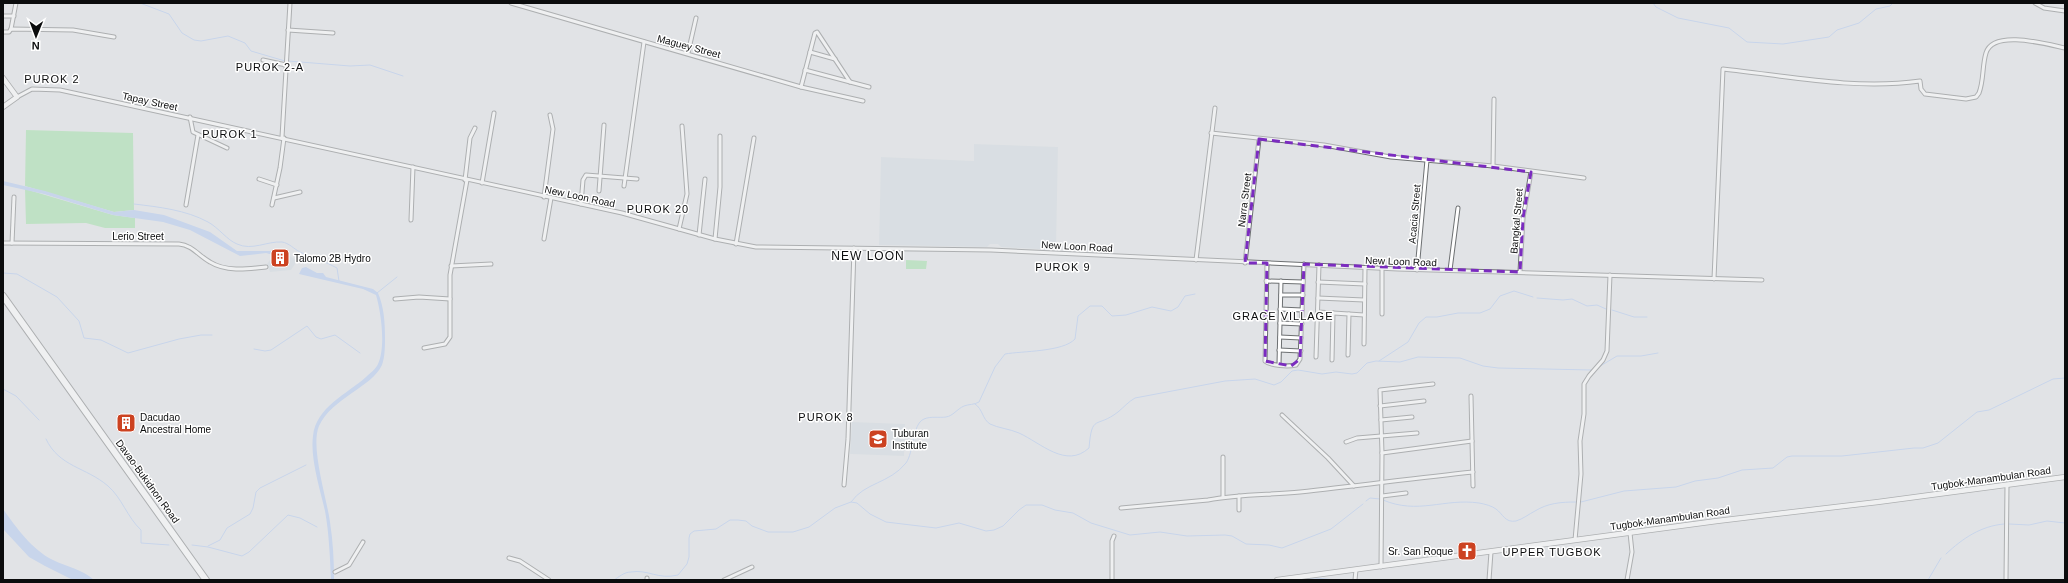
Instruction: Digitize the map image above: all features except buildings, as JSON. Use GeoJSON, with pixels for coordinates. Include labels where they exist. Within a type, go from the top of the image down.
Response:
{"type":"FeatureCollection","features":[{"type":"Feature","properties":{"kind":"highway","name":"Davao-Bukidnon Road"},"geometry":{"type":"LineString","coordinates":[[3,296],[206,580]]}},
{"type":"Feature","properties":{"kind":"street"},"geometry":{"type":"LineString","coordinates":[[11,29],[16,3]]}},
{"type":"Feature","properties":{"kind":"street"},"geometry":{"type":"LineString","coordinates":[[272,205],[277,185],[283,138],[290,3]]}},
{"type":"Feature","properties":{"kind":"street","name":"Maguey Street"},"geometry":{"type":"LineString","coordinates":[[511,3],[644,42],[688,53],[801,87],[863,101]]}},
{"type":"Feature","properties":{"kind":"street"},"geometry":{"type":"LineString","coordinates":[[2035,3],[2044,8],[2065,11]]}},
{"type":"Feature","properties":{"kind":"street"},"geometry":{"type":"LineString","coordinates":[[3,16],[14,16]]}},
{"type":"Feature","properties":{"kind":"street"},"geometry":{"type":"LineString","coordinates":[[688,53],[696,18]]}},
{"type":"Feature","properties":{"kind":"street"},"geometry":{"type":"LineString","coordinates":[[3,32],[10,31],[11,29],[73,30],[114,37]]}},
{"type":"Feature","properties":{"kind":"street"},"geometry":{"type":"LineString","coordinates":[[288,30],[333,33]]}},
{"type":"Feature","properties":{"kind":"street"},"geometry":{"type":"LineString","coordinates":[[801,87],[815,33],[818,32],[850,82]]}},
{"type":"Feature","properties":{"kind":"street"},"geometry":{"type":"LineString","coordinates":[[1714,279],[1723,69],[1863,84],[1894,84],[1920,81],[1921,89],[1925,94],[1966,99],[1976,97],[1979,93],[1986,52],[1992,43],[2000,40],[2015,40],[2065,48]]}},
{"type":"Feature","properties":{"kind":"street"},"geometry":{"type":"LineString","coordinates":[[624,186],[644,42]]}},
{"type":"Feature","properties":{"kind":"street"},"geometry":{"type":"LineString","coordinates":[[810,52],[836,59]]}},
{"type":"Feature","properties":{"kind":"street"},"geometry":{"type":"LineString","coordinates":[[263,60],[286,65]]}},
{"type":"Feature","properties":{"kind":"street"},"geometry":{"type":"LineString","coordinates":[[805,70],[869,87]]}},
{"type":"Feature","properties":{"kind":"street"},"geometry":{"type":"LineString","coordinates":[[3,78],[17,97],[3,107]]}},
{"type":"Feature","properties":{"kind":"street","name":"Tapay Street"},"geometry":{"type":"LineString","coordinates":[[17,97],[32,89],[53,89],[283,138]]}},
{"type":"Feature","properties":{"kind":"street"},"geometry":{"type":"LineString","coordinates":[[1493,166],[1494,99]]}},
{"type":"Feature","properties":{"kind":"street"},"geometry":{"type":"LineString","coordinates":[[1196,260],[1215,108]]}},
{"type":"Feature","properties":{"kind":"street"},"geometry":{"type":"LineString","coordinates":[[482,183],[494,113]]}},
{"type":"Feature","properties":{"kind":"street"},"geometry":{"type":"LineString","coordinates":[[544,197],[553,129],[550,115]]}},
{"type":"Feature","properties":{"kind":"street"},"geometry":{"type":"LineString","coordinates":[[190,117],[192,131],[227,148]]}},
{"type":"Feature","properties":{"kind":"street"},"geometry":{"type":"LineString","coordinates":[[599,191],[604,125]]}},
{"type":"Feature","properties":{"kind":"street"},"geometry":{"type":"LineString","coordinates":[[679,229],[687,194],[682,126]]}},
{"type":"Feature","properties":{"kind":"street"},"geometry":{"type":"LineString","coordinates":[[424,348],[445,344],[448,341],[450,332],[451,266],[466,180],[470,138],[475,128]]}},
{"type":"Feature","properties":{"kind":"street"},"geometry":{"type":"LineString","coordinates":[[1211,133],[1324,145],[1391,157],[1493,166],[1584,178]]}},
{"type":"Feature","properties":{"kind":"street"},"geometry":{"type":"LineString","coordinates":[[186,205],[198,135]]}},
{"type":"Feature","properties":{"kind":"street"},"geometry":{"type":"LineString","coordinates":[[715,239],[720,187],[720,136]]}},
{"type":"Feature","properties":{"kind":"street","name":"New Loon Road"},"geometry":{"type":"LineString","coordinates":[[283,138],[466,180],[637,216],[699,235],[736,244],[764,247],[991,250],[1304,264],[1382,269],[1762,280]]}},
{"type":"Feature","properties":{"kind":"street"},"geometry":{"type":"LineString","coordinates":[[736,244],[754,138]]}},
{"type":"Feature","properties":{"kind":"street","name":"Narra Street"},"geometry":{"type":"LineString","coordinates":[[1244,262],[1259,139]]}},
{"type":"Feature","properties":{"kind":"street","name":"Acacia Street"},"geometry":{"type":"LineString","coordinates":[[1417,270],[1427,160]]}},
{"type":"Feature","properties":{"kind":"street"},"geometry":{"type":"LineString","coordinates":[[411,220],[413,167]]}},
{"type":"Feature","properties":{"kind":"street","name":"Bangkal Street"},"geometry":{"type":"LineString","coordinates":[[1520,272],[1523,218],[1531,172]]}},
{"type":"Feature","properties":{"kind":"street"},"geometry":{"type":"LineString","coordinates":[[581,204],[584,176],[637,179]]}},
{"type":"Feature","properties":{"kind":"street"},"geometry":{"type":"LineString","coordinates":[[259,179],[277,185]]}},
{"type":"Feature","properties":{"kind":"street"},"geometry":{"type":"LineString","coordinates":[[699,235],[705,179]]}},
{"type":"Feature","properties":{"kind":"street"},"geometry":{"type":"LineString","coordinates":[[274,198],[300,192]]}},
{"type":"Feature","properties":{"kind":"street"},"geometry":{"type":"LineString","coordinates":[[12,243],[14,197]]}},
{"type":"Feature","properties":{"kind":"street"},"geometry":{"type":"LineString","coordinates":[[544,239],[552,198]]}},
{"type":"Feature","properties":{"kind":"street"},"geometry":{"type":"LineString","coordinates":[[1450,270],[1458,208]]}},
{"type":"Feature","properties":{"kind":"street","name":"Lerio Street"},"geometry":{"type":"LineString","coordinates":[[3,243],[184,244],[221,267],[266,267]]}},
{"type":"Feature","properties":{"kind":"street"},"geometry":{"type":"LineString","coordinates":[[844,485],[848,440],[854,248]]}},
{"type":"Feature","properties":{"kind":"street"},"geometry":{"type":"LineString","coordinates":[[1267,263],[1265,362],[1279,364],[1296,364],[1300,361],[1304,264]]}},
{"type":"Feature","properties":{"kind":"street"},"geometry":{"type":"LineString","coordinates":[[451,266],[491,264]]}},
{"type":"Feature","properties":{"kind":"street"},"geometry":{"type":"LineString","coordinates":[[1316,357],[1319,265]]}},
{"type":"Feature","properties":{"kind":"street"},"geometry":{"type":"LineString","coordinates":[[1364,344],[1365,268]]}},
{"type":"Feature","properties":{"kind":"street"},"geometry":{"type":"LineString","coordinates":[[1382,269],[1382,314]]}},
{"type":"Feature","properties":{"kind":"street"},"geometry":{"type":"LineString","coordinates":[[1575,540],[1581,474],[1580,441],[1584,414],[1584,384],[1603,360],[1607,351],[1610,275]]}},
{"type":"Feature","properties":{"kind":"street"},"geometry":{"type":"LineString","coordinates":[[1266,280],[1303,282]]}},
{"type":"Feature","properties":{"kind":"street"},"geometry":{"type":"LineString","coordinates":[[1279,364],[1281,281]]}},
{"type":"Feature","properties":{"kind":"street"},"geometry":{"type":"LineString","coordinates":[[1318,282],[1365,284]]}},
{"type":"Feature","properties":{"kind":"street"},"geometry":{"type":"LineString","coordinates":[[1281,295],[1303,295]]}},
{"type":"Feature","properties":{"kind":"street"},"geometry":{"type":"LineString","coordinates":[[395,299],[419,296],[450,299]]}},
{"type":"Feature","properties":{"kind":"street"},"geometry":{"type":"LineString","coordinates":[[1318,298],[1364,300]]}},
{"type":"Feature","properties":{"kind":"street"},"geometry":{"type":"LineString","coordinates":[[1280,309],[1302,310]]}},
{"type":"Feature","properties":{"kind":"street"},"geometry":{"type":"LineString","coordinates":[[1318,312],[1364,315]]}},
{"type":"Feature","properties":{"kind":"street"},"geometry":{"type":"LineString","coordinates":[[1332,360],[1333,313]]}},
{"type":"Feature","properties":{"kind":"street"},"geometry":{"type":"LineString","coordinates":[[1348,355],[1349,314]]}},
{"type":"Feature","properties":{"kind":"street"},"geometry":{"type":"LineString","coordinates":[[1280,323],[1302,324]]}},
{"type":"Feature","properties":{"kind":"street"},"geometry":{"type":"LineString","coordinates":[[1280,337],[1301,338]]}},
{"type":"Feature","properties":{"kind":"street"},"geometry":{"type":"LineString","coordinates":[[1279,350],[1301,351]]}},
{"type":"Feature","properties":{"kind":"street"},"geometry":{"type":"LineString","coordinates":[[1381,567],[1382,453],[1380,390],[1434,384]]}},
{"type":"Feature","properties":{"kind":"street"},"geometry":{"type":"LineString","coordinates":[[1471,396],[1473,486]]}},
{"type":"Feature","properties":{"kind":"street"},"geometry":{"type":"LineString","coordinates":[[1380,406],[1424,401]]}},
{"type":"Feature","properties":{"kind":"street"},"geometry":{"type":"LineString","coordinates":[[1282,415],[1332,462],[1354,486]]}},
{"type":"Feature","properties":{"kind":"street"},"geometry":{"type":"LineString","coordinates":[[1381,420],[1412,417]]}},
{"type":"Feature","properties":{"kind":"street"},"geometry":{"type":"LineString","coordinates":[[1346,442],[1357,438],[1418,433]]}},
{"type":"Feature","properties":{"kind":"street"},"geometry":{"type":"LineString","coordinates":[[1382,453],[1472,441]]}},
{"type":"Feature","properties":{"kind":"street"},"geometry":{"type":"LineString","coordinates":[[1222,457],[1223,497]]}},
{"type":"Feature","properties":{"kind":"street"},"geometry":{"type":"LineString","coordinates":[[1121,508],[1208,500],[1223,497],[1354,486],[1473,472]]}},
{"type":"Feature","properties":{"kind":"street","name":"Tugbok-Manambulan Road"},"geometry":{"type":"LineString","coordinates":[[1278,580],[1630,532],[2065,477]]}},
{"type":"Feature","properties":{"kind":"street"},"geometry":{"type":"LineString","coordinates":[[2006,485],[2006,580]]}},
{"type":"Feature","properties":{"kind":"street"},"geometry":{"type":"LineString","coordinates":[[1382,496],[1406,493]]}},
{"type":"Feature","properties":{"kind":"street"},"geometry":{"type":"LineString","coordinates":[[1239,496],[1239,510]]}},
{"type":"Feature","properties":{"kind":"street"},"geometry":{"type":"LineString","coordinates":[[1627,580],[1632,552],[1630,532]]}},
{"type":"Feature","properties":{"kind":"street"},"geometry":{"type":"LineString","coordinates":[[1112,580],[1112,541],[1114,536]]}},
{"type":"Feature","properties":{"kind":"street"},"geometry":{"type":"LineString","coordinates":[[335,572],[349,566],[363,542]]}},
{"type":"Feature","properties":{"kind":"street"},"geometry":{"type":"LineString","coordinates":[[1489,580],[1490,552]]}},
{"type":"Feature","properties":{"kind":"street"},"geometry":{"type":"LineString","coordinates":[[509,558],[520,561],[549,580]]}},
{"type":"Feature","properties":{"kind":"street"},"geometry":{"type":"LineString","coordinates":[[724,580],[752,567]]}},
{"type":"Feature","properties":{"kind":"street"},"geometry":{"type":"LineString","coordinates":[[1355,580],[1356,570]]}},
{"type":"Feature","properties":{"kind":"highlighted area"},"geometry":{"type":"Polygon","coordinates":[[[1259,139],[1531,172],[1523,218],[1520,272],[1304,264],[1300,359],[1291,366],[1265,361],[1267,263],[1245,263],[1259,139]]]}},
{"type":"Feature","properties":{"kind":"shaded area"},"geometry":{"type":"Polygon","coordinates":[[[974,144],[1058,147],[1056,250],[1001,247],[998,244],[990,244],[987,247],[879,245],[881,157],[974,161],[974,144]]]}},
{"type":"Feature","properties":{"kind":"shaded area"},"geometry":{"type":"Polygon","coordinates":[[[279,248],[297,261],[291,270],[270,272],[267,264],[279,248]]]}},
{"type":"Feature","properties":{"kind":"shaded area","name":"Tuburan Institute"},"geometry":{"type":"Polygon","coordinates":[[[852,422],[905,424],[904,456],[850,454],[852,422]]]}},
{"type":"Feature","properties":{"kind":"green space"},"geometry":{"type":"Polygon","coordinates":[[[26,130],[133,133],[134,210],[114,212],[25,186],[26,130]]]}},
{"type":"Feature","properties":{"kind":"green space"},"geometry":{"type":"Polygon","coordinates":[[[25,189],[113,215],[135,218],[135,228],[105,228],[86,223],[26,224],[25,189]]]}},
{"type":"Feature","properties":{"kind":"green space"},"geometry":{"type":"Polygon","coordinates":[[[906,260],[927,261],[926,269],[906,269],[906,260]]]}},
{"type":"Feature","properties":{"kind":"water"},"geometry":{"type":"Polygon","coordinates":[[[3,181],[45,191],[114,212],[134,210],[164,215],[210,232],[237,251],[276,251],[273,255],[266,253],[240,256],[190,230],[163,222],[113,215],[44,194],[3,185],[3,181]]]}},
{"type":"Feature","properties":{"kind":"water"},"geometry":{"type":"Polygon","coordinates":[[[306,267],[317,273],[323,273],[326,277],[373,289],[378,293],[380,298],[384,320],[385,348],[382,365],[370,380],[342,400],[325,416],[319,426],[317,435],[316,447],[331,529],[334,580],[331,580],[330,554],[325,511],[314,464],[312,445],[313,436],[315,426],[326,409],[366,377],[377,366],[382,348],[382,330],[380,311],[376,295],[363,289],[299,274],[302,268],[306,267]]]}},
{"type":"Feature","properties":{"kind":"water"},"geometry":{"type":"Polygon","coordinates":[[[3,509],[25,538],[45,556],[79,571],[94,580],[73,580],[29,557],[3,529],[3,509]]]}},
{"type":"Feature","properties":{"kind":"waterway"},"geometry":{"type":"LineString","coordinates":[[140,3],[169,14],[182,33],[194,40],[201,41],[228,36],[245,43],[251,51],[285,61]]}},
{"type":"Feature","properties":{"kind":"waterway"},"geometry":{"type":"LineString","coordinates":[[1653,3],[1656,7],[1678,18],[1729,28],[1747,42],[1783,44],[1829,37],[1837,30],[1859,23],[1876,9],[1890,6],[1893,3]]}},
{"type":"Feature","properties":{"kind":"waterway"},"geometry":{"type":"LineString","coordinates":[[288,61],[350,66],[370,65],[403,76]]}},
{"type":"Feature","properties":{"kind":"waterway"},"geometry":{"type":"LineString","coordinates":[[134,204],[172,210],[200,218],[208,222],[233,242],[243,246],[254,246],[276,242],[285,243],[300,252],[337,268],[339,281]]}},
{"type":"Feature","properties":{"kind":"waterway"},"geometry":{"type":"LineString","coordinates":[[3,273],[17,274],[57,297],[79,321],[84,338],[101,340],[128,353],[179,339],[201,335],[212,335]]}},
{"type":"Feature","properties":{"kind":"waterway"},"geometry":{"type":"LineString","coordinates":[[377,293],[397,277]]}},
{"type":"Feature","properties":{"kind":"waterway"},"geometry":{"type":"LineString","coordinates":[[1379,361],[1408,342],[1419,323],[1426,317],[1437,317],[1458,313],[1480,313],[1490,309],[1500,296],[1514,291],[1533,297]]}},
{"type":"Feature","properties":{"kind":"waterway"},"geometry":{"type":"LineString","coordinates":[[851,502],[863,490],[892,475],[906,463],[909,458],[917,426],[920,422],[927,418],[948,416],[964,406],[979,402],[995,367],[1005,354],[1052,349],[1069,343],[1075,339],[1078,316],[1090,306],[1102,306],[1112,316],[1126,315],[1152,307],[1171,311],[1178,307],[1185,296],[1195,294]]}},
{"type":"Feature","properties":{"kind":"waterway"},"geometry":{"type":"LineString","coordinates":[[1537,298],[1563,300],[1572,299],[1587,306],[1597,305],[1606,309]]}},
{"type":"Feature","properties":{"kind":"waterway"},"geometry":{"type":"LineString","coordinates":[[1612,310],[1634,317],[1647,317]]}},
{"type":"Feature","properties":{"kind":"waterway"},"geometry":{"type":"LineString","coordinates":[[254,349],[265,351],[271,350],[307,326],[316,337],[321,339],[335,335],[360,353]]}},
{"type":"Feature","properties":{"kind":"waterway"},"geometry":{"type":"LineString","coordinates":[[1597,368],[1617,356],[1641,356],[1658,353]]}},
{"type":"Feature","properties":{"kind":"waterway"},"geometry":{"type":"LineString","coordinates":[[975,404],[990,424],[1019,433],[1054,452],[1071,456],[1080,454],[1089,448],[1090,437],[1096,423],[1111,417],[1135,398],[1225,381],[1255,379],[1274,385],[1281,382],[1292,371],[1298,370],[1322,374],[1336,372],[1352,374],[1357,373],[1367,363],[1376,361],[1400,362],[1418,357],[1460,358],[1483,366],[1498,368],[1591,370]]}},
{"type":"Feature","properties":{"kind":"waterway"},"geometry":{"type":"LineString","coordinates":[[1581,502],[1624,491],[1676,487],[1695,481],[1718,478],[1742,470],[1773,468],[1787,457],[1792,456],[1842,456],[1923,448],[1938,443],[1977,412],[1989,410],[2053,379],[2065,378]]}},
{"type":"Feature","properties":{"kind":"waterway"},"geometry":{"type":"LineString","coordinates":[[3,389],[16,396],[39,420]]}},
{"type":"Feature","properties":{"kind":"waterway"},"geometry":{"type":"LineString","coordinates":[[46,439],[51,448],[58,455],[74,466],[100,480],[113,491],[141,530],[141,543],[169,545]]}},
{"type":"Feature","properties":{"kind":"waterway"},"geometry":{"type":"LineString","coordinates":[[208,546],[220,540],[227,528],[250,514],[253,508],[256,492],[260,488],[306,465]]}},
{"type":"Feature","properties":{"kind":"waterway"},"geometry":{"type":"LineString","coordinates":[[1366,501],[1370,498],[1380,499]]}},
{"type":"Feature","properties":{"kind":"waterway"},"geometry":{"type":"LineString","coordinates":[[1383,500],[1408,506],[1466,502],[1479,503],[1494,508],[1509,521],[1516,521],[1540,508],[1550,505],[1576,502]]}},
{"type":"Feature","properties":{"kind":"waterway"},"geometry":{"type":"LineString","coordinates":[[614,580],[628,572],[637,571],[665,576],[678,575],[687,564],[689,557],[689,538],[690,534],[694,531],[716,529],[730,520],[738,520],[746,521],[752,526],[768,532],[793,532],[809,527],[835,508],[851,502],[857,503],[870,514],[886,522],[936,528],[959,523],[986,531],[994,530],[1003,526],[1026,505],[1042,505],[1055,510],[1073,513],[1091,523],[1130,535],[1160,532],[1187,536],[1225,535],[1232,536],[1246,544],[1269,545],[1282,548],[1331,529],[1363,504]]}},
{"type":"Feature","properties":{"kind":"waterway"},"geometry":{"type":"LineString","coordinates":[[192,545],[208,547],[242,556],[249,552],[288,515],[300,518],[317,527]]}},
{"type":"Feature","properties":{"kind":"waterway"},"geometry":{"type":"LineString","coordinates":[[2009,524],[2029,525],[2047,521],[2065,523]]}},
{"type":"Feature","properties":{"kind":"waterway"},"geometry":{"type":"LineString","coordinates":[[1946,554],[1966,538],[1980,530],[2004,524]]}},
{"type":"Feature","properties":{"kind":"waterway"},"geometry":{"type":"LineString","coordinates":[[1928,580],[1941,558]]}},
{"type":"Feature","properties":{"kind":"waterway"},"geometry":{"type":"LineString","coordinates":[[1300,579],[1316,578],[1335,580]]}},
{"type":"Feature","properties":{"kind":"place","name":"Talomo 2B Hydro"},"geometry":{"type":"Point","coordinates":[280,258]}},
{"type":"Feature","properties":{"kind":"place","name":"Dacudao Ancestral Home"},"geometry":{"type":"Point","coordinates":[126,423]}},
{"type":"Feature","properties":{"kind":"place","name":"Tuburan Institute"},"geometry":{"type":"Point","coordinates":[878,439]}},
{"type":"Feature","properties":{"kind":"place","name":"Sr. San Roque"},"geometry":{"type":"Point","coordinates":[1467,551]}},
{"type":"Feature","properties":{"kind":"district","name":"PUROK 2-A"},"geometry":{"type":"Point","coordinates":[270,67]}},
{"type":"Feature","properties":{"kind":"district","name":"PUROK 2"},"geometry":{"type":"Point","coordinates":[52,79]}},
{"type":"Feature","properties":{"kind":"district","name":"PUROK 1"},"geometry":{"type":"Point","coordinates":[230,134]}},
{"type":"Feature","properties":{"kind":"district","name":"PUROK 20"},"geometry":{"type":"Point","coordinates":[658,209]}},
{"type":"Feature","properties":{"kind":"district","name":"NEW LOON"},"geometry":{"type":"Point","coordinates":[868,256]}},
{"type":"Feature","properties":{"kind":"district","name":"PUROK 9"},"geometry":{"type":"Point","coordinates":[1063,267]}},
{"type":"Feature","properties":{"kind":"district","name":"GRACE VILLAGE"},"geometry":{"type":"Point","coordinates":[1283,316]}},
{"type":"Feature","properties":{"kind":"district","name":"PUROK 8"},"geometry":{"type":"Point","coordinates":[826,417]}},
{"type":"Feature","properties":{"kind":"district","name":"UPPER TUGBOK"},"geometry":{"type":"Point","coordinates":[1552,552]}}]}
